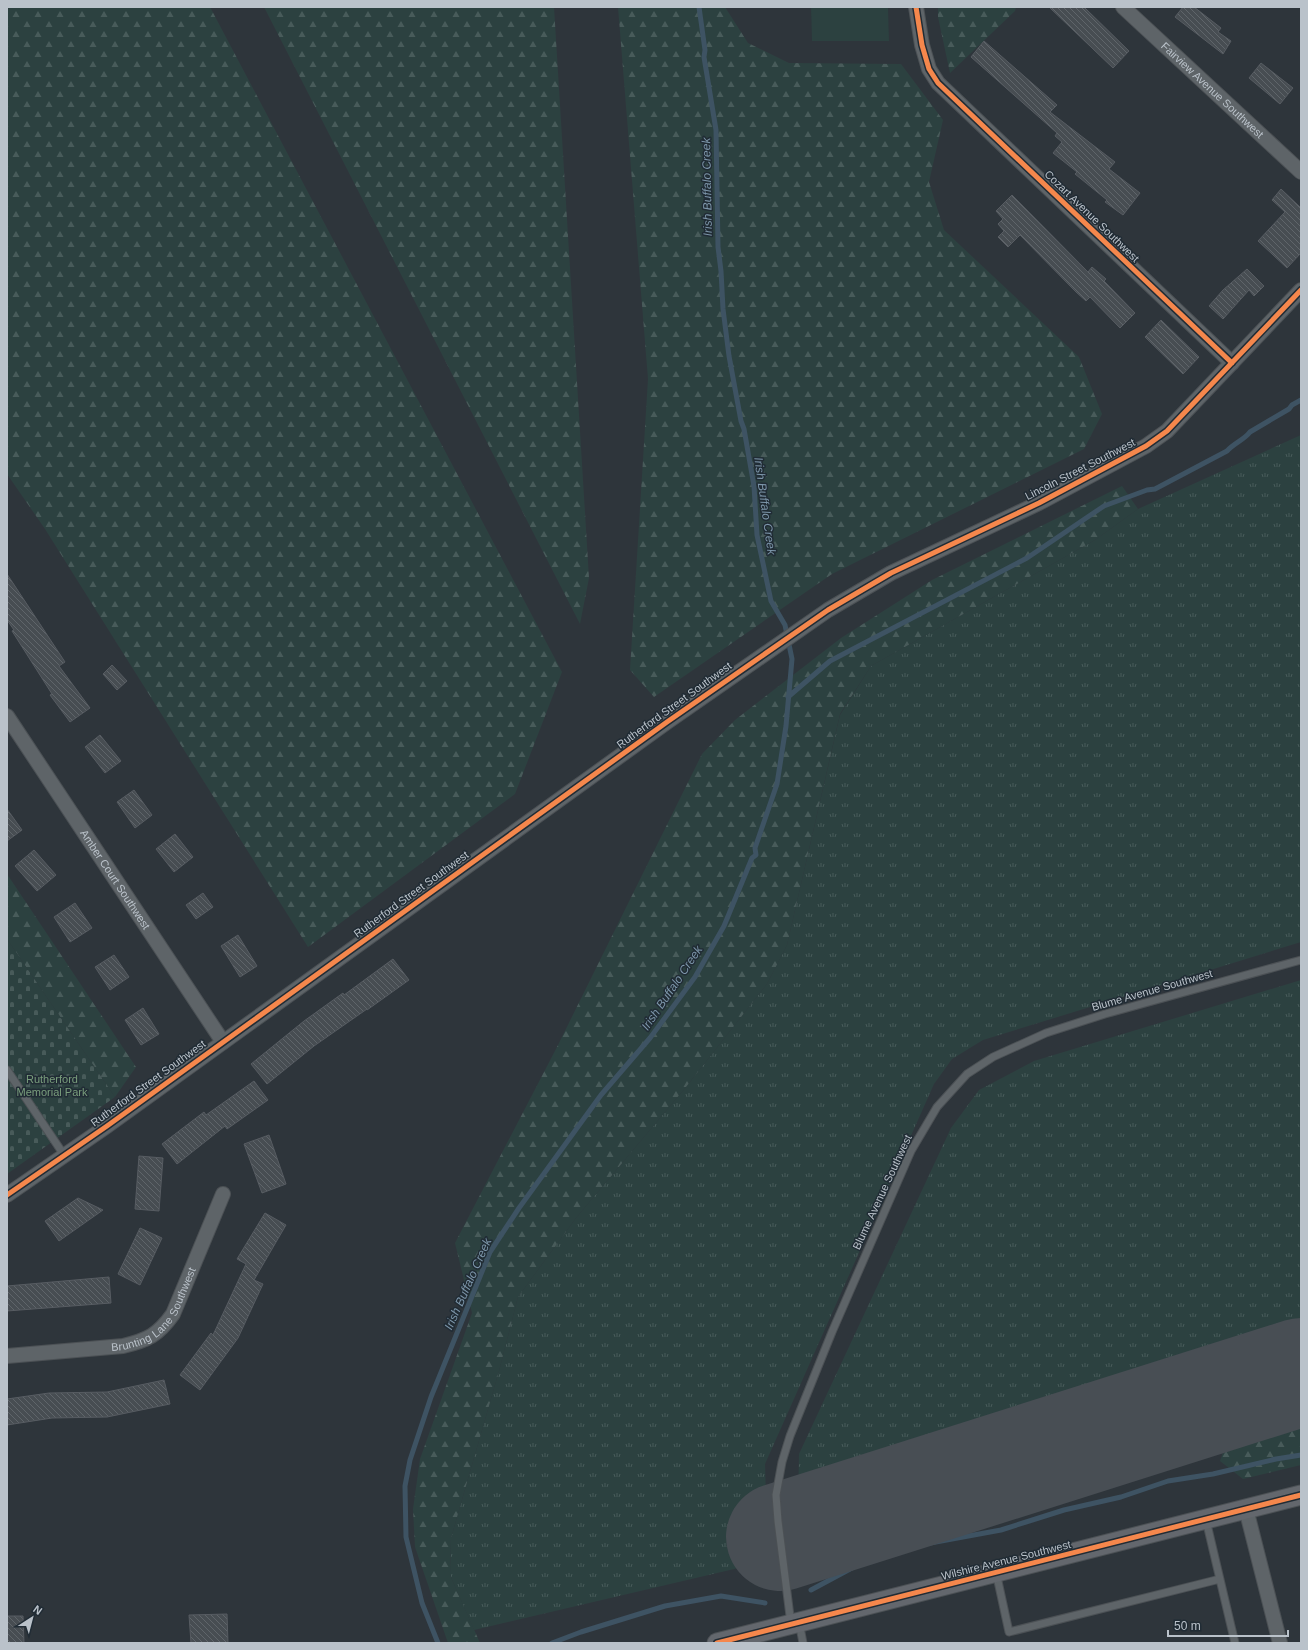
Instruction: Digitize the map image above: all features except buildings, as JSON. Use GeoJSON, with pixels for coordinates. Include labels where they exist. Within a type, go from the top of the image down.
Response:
{"type":"FeatureCollection","features":[{"type":"Feature","properties":{"kind":"street","name":"Cozart Avenue Southwest"},"geometry":{"type":"LineString","coordinates":[[916,7],[922,45],[929,70],[938,83],[1232,363]]}},
{"type":"Feature","properties":{"kind":"street","name":"Fairview Avenue Southwest"},"geometry":{"type":"LineString","coordinates":[[1123,7],[1301,172]]}},
{"type":"Feature","properties":{"kind":"street","name":"Lincoln Street Southwest"},"geometry":{"type":"LineString","coordinates":[[828,610],[891,573],[1039,503],[1146,446],[1167,431],[1301,290]]}},
{"type":"Feature","properties":{"kind":"street","name":"Rutherford Street Southwest"},"geometry":{"type":"LineString","coordinates":[[7,1195],[223,1042],[738,672],[828,610]]}},
{"type":"Feature","properties":{"kind":"street","name":"Amber Court Southwest"},"geometry":{"type":"LineString","coordinates":[[7,716],[223,1042]]}},
{"type":"Feature","properties":{"kind":"street","name":"Brunting Lane Southwest"},"geometry":{"type":"LineString","coordinates":[[7,1356],[123,1346],[152,1337],[173,1314],[223,1194]]}},
{"type":"Feature","properties":{"kind":"street","name":"Wilshire Avenue Southwest"},"geometry":{"type":"LineString","coordinates":[[721,1642],[1301,1495]]}},
{"type":"Feature","properties":{"kind":"street"},"geometry":{"type":"LineString","coordinates":[[1246,1509],[1280,1643]]}},
{"type":"Feature","properties":{"kind":"lane","name":"Blume Avenue Southwest"},"geometry":{"type":"LineString","coordinates":[[803,1643],[795,1623],[777,1514],[776,1495],[782,1462],[790,1436],[832,1332],[911,1151],[937,1107],[968,1074],[993,1057],[1046,1033],[1105,1014],[1301,960]]}},
{"type":"Feature","properties":{"kind":"lane"},"geometry":{"type":"LineString","coordinates":[[7,1070],[64,1155]]}},
{"type":"Feature","properties":{"kind":"lane"},"geometry":{"type":"LineString","coordinates":[[1206,1520],[1235,1643]]}},
{"type":"Feature","properties":{"kind":"lane"},"geometry":{"type":"LineString","coordinates":[[996,1572],[1009,1632],[1220,1580]]}},
{"type":"Feature","properties":{"kind":"green space"},"geometry":{"type":"Polygon","coordinates":[[[7,7],[210,7],[562,672],[515,794],[308,947],[45,529],[7,474],[7,7]]]}},
{"type":"Feature","properties":{"kind":"green space"},"geometry":{"type":"Polygon","coordinates":[[[264,7],[554,7],[589,578],[580,624],[264,7]]]}},
{"type":"Feature","properties":{"kind":"green space"},"geometry":{"type":"Polygon","coordinates":[[[618,7],[725,7],[748,43],[789,63],[901,64],[943,120],[929,182],[944,230],[1079,357],[1102,414],[1084,449],[832,574],[654,697],[630,670],[648,379],[618,7]]]}},
{"type":"Feature","properties":{"kind":"green space"},"geometry":{"type":"Polygon","coordinates":[[[811,7],[888,7],[889,41],[812,41],[811,7]]]}},
{"type":"Feature","properties":{"kind":"green space"},"geometry":{"type":"Polygon","coordinates":[[[938,7],[1016,7],[1015,11],[950,73],[938,17],[938,7]]]}},
{"type":"Feature","properties":{"kind":"green space"},"geometry":{"type":"Polygon","coordinates":[[[1301,435],[1301,942],[983,1040],[952,1059],[934,1084],[765,1464],[768,1561],[474,1630],[450,1575],[451,1538],[499,1371],[518,1297],[576,1218],[686,1087],[767,984],[787,945],[840,715],[871,666],[1095,540],[1138,509],[1301,435]]]}},
{"type":"Feature","properties":{"kind":"green space"},"geometry":{"type":"Polygon","coordinates":[[[1122,486],[1138,509],[1095,540],[871,666],[840,714],[787,945],[767,984],[686,1087],[576,1218],[518,1297],[499,1371],[451,1538],[450,1575],[480,1643],[448,1643],[415,1547],[413,1509],[420,1459],[472,1313],[455,1243],[557,1047],[702,754],[735,720],[841,638],[932,580],[1122,486]]]}},
{"type":"Feature","properties":{"kind":"green space"},"geometry":{"type":"Polygon","coordinates":[[[7,874],[136,1067],[115,1097],[7,939],[7,874]]]}},
{"type":"Feature","properties":{"kind":"green space","name":"Rutherford Memorial Park"},"geometry":{"type":"Polygon","coordinates":[[[7,939],[115,1097],[7,1174],[7,939]]]}},
{"type":"Feature","properties":{"kind":"green space"},"geometry":{"type":"Polygon","coordinates":[[[1301,980],[1301,1342],[798,1506],[799,1454],[951,1128],[979,1090],[1034,1061],[1301,980]]]}},
{"type":"Feature","properties":{"kind":"green space"},"geometry":{"type":"Polygon","coordinates":[[[1301,1404],[1301,1465],[1243,1479],[1220,1461],[1227,1441],[1242,1420],[1301,1404]]]}},
{"type":"Feature","properties":{"kind":"waterway","name":"Irish Buffalo Creek"},"geometry":{"type":"LineString","coordinates":[[438,1643],[422,1603],[406,1537],[405,1486],[410,1460],[431,1397],[490,1252],[519,1208],[601,1095],[650,1038],[695,977],[724,926],[752,858],[756,855],[755,848],[777,784],[786,726],[792,659],[785,625],[771,601],[757,535],[754,486],[729,356],[723,309],[718,247],[716,130],[704,57],[705,50],[699,7]]}},
{"type":"Feature","properties":{"kind":"waterway"},"geometry":{"type":"LineString","coordinates":[[788,697],[830,661],[1027,558],[1104,506],[1147,490],[1155,489],[1227,451],[1250,432],[1289,409],[1292,405],[1301,400]]}},
{"type":"Feature","properties":{"kind":"waterway"},"geometry":{"type":"LineString","coordinates":[[811,1590],[865,1561],[914,1546],[1001,1530],[1064,1510],[1121,1497],[1168,1481],[1213,1474],[1276,1459],[1301,1455]]}},
{"type":"Feature","properties":{"kind":"waterway"},"geometry":{"type":"LineString","coordinates":[[552,1643],[581,1632],[665,1606],[721,1596],[765,1603]]}},
{"type":"Feature","properties":{"kind":"runway"},"geometry":{"type":"LineString","coordinates":[[780,1537],[1301,1372]]}},
{"type":"Feature","properties":{"kind":"cycle path"},"geometry":{"type":"LineString","coordinates":[[916,7],[922,45],[929,69],[938,83],[1232,363]]}},
{"type":"Feature","properties":{"kind":"cycle path"},"geometry":{"type":"LineString","coordinates":[[7,1195],[107,1126],[667,722],[828,610],[891,573],[1039,503],[1146,446],[1167,431],[1301,290]]}},
{"type":"Feature","properties":{"kind":"cycle path"},"geometry":{"type":"LineString","coordinates":[[717,1643],[1301,1495]]}}]}
